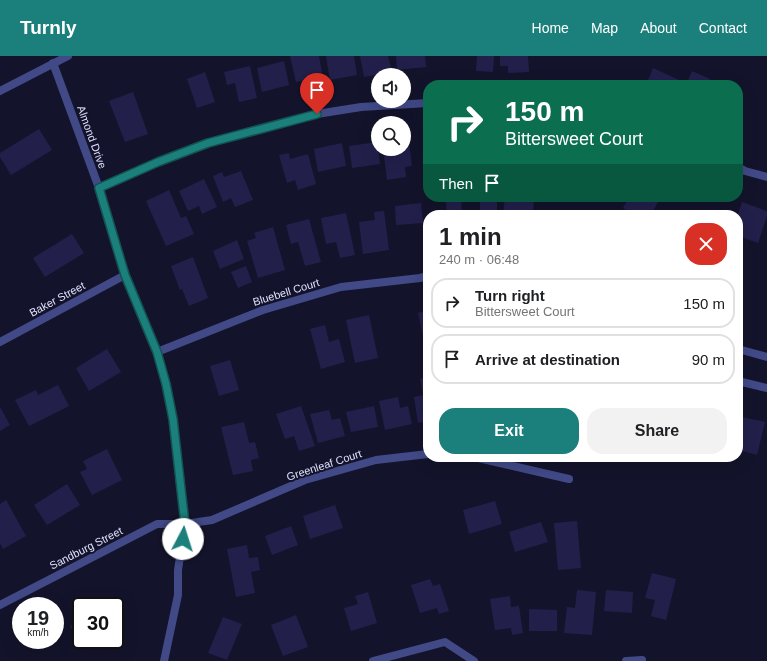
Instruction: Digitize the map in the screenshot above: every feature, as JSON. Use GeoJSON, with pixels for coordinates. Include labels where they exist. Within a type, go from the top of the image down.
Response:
{"type":"FeatureCollection","features":[{"type":"Feature","properties":{"kind":"street"},"geometry":{"type":"LineString","coordinates":[[0,91],[68,56]]}},
{"type":"Feature","properties":{"kind":"street","name":"Almond Drive"},"geometry":{"type":"LineString","coordinates":[[53,63],[99,188],[125,275],[157,352],[166,384],[173,419],[185,524],[178,570],[178,595],[164,661]]}},
{"type":"Feature","properties":{"kind":"street"},"geometry":{"type":"LineString","coordinates":[[99,188],[158,162],[208,143],[310,116],[361,107],[423,103]]}},
{"type":"Feature","properties":{"kind":"street"},"geometry":{"type":"LineString","coordinates":[[743,171],[767,177]]}},
{"type":"Feature","properties":{"kind":"street","name":"Baker Street"},"geometry":{"type":"LineString","coordinates":[[0,342],[125,275]]}},
{"type":"Feature","properties":{"kind":"street","name":"Bluebell Court"},"geometry":{"type":"LineString","coordinates":[[157,352],[263,310],[341,287],[423,277]]}},
{"type":"Feature","properties":{"kind":"street"},"geometry":{"type":"LineString","coordinates":[[743,350],[767,357]]}},
{"type":"Feature","properties":{"kind":"street"},"geometry":{"type":"LineString","coordinates":[[743,381],[767,388]]}},
{"type":"Feature","properties":{"kind":"street","name":"Greenleaf Court"},"geometry":{"type":"LineString","coordinates":[[185,524],[212,520],[305,480],[376,460],[423,455]]}},
{"type":"Feature","properties":{"kind":"street"},"geometry":{"type":"LineString","coordinates":[[496,462],[569,479]]}},
{"type":"Feature","properties":{"kind":"street","name":"Sandburg Street"},"geometry":{"type":"LineString","coordinates":[[0,605],[157,524],[185,524]]}},
{"type":"Feature","properties":{"kind":"street"},"geometry":{"type":"LineString","coordinates":[[373,661],[445,642],[474,661]]}},
{"type":"Feature","properties":{"kind":"street"},"geometry":{"type":"LineString","coordinates":[[626,661],[642,660]]}},
{"type":"Feature","properties":{"kind":"building"},"geometry":{"type":"Polygon","coordinates":[[[290,56],[319,56],[324,83],[314,85],[313,79],[296,82],[290,56]]]}},
{"type":"Feature","properties":{"kind":"building"},"geometry":{"type":"Polygon","coordinates":[[[326,56],[354,56],[357,75],[330,80],[326,56]]]}},
{"type":"Feature","properties":{"kind":"building"},"geometry":{"type":"Polygon","coordinates":[[[360,56],[388,56],[391,68],[371,68],[371,76],[364,77],[360,56]]]}},
{"type":"Feature","properties":{"kind":"building"},"geometry":{"type":"Polygon","coordinates":[[[396,56],[425,56],[426,67],[397,68],[396,56]]]}},
{"type":"Feature","properties":{"kind":"building"},"geometry":{"type":"Polygon","coordinates":[[[477,56],[494,56],[493,72],[476,71],[477,56]]]}},
{"type":"Feature","properties":{"kind":"building"},"geometry":{"type":"Polygon","coordinates":[[[500,56],[528,56],[529,72],[508,73],[508,66],[500,66],[500,56]]]}},
{"type":"Feature","properties":{"kind":"building"},"geometry":{"type":"Polygon","coordinates":[[[284,61],[289,85],[262,92],[257,68],[284,61]]]}},
{"type":"Feature","properties":{"kind":"building"},"geometry":{"type":"Polygon","coordinates":[[[250,66],[257,98],[239,102],[235,83],[227,85],[224,72],[250,66]]]}},
{"type":"Feature","properties":{"kind":"building"},"geometry":{"type":"Polygon","coordinates":[[[653,68],[679,80],[648,80],[653,68]]]}},
{"type":"Feature","properties":{"kind":"building"},"geometry":{"type":"Polygon","coordinates":[[[692,71],[710,79],[710,80],[688,80],[692,71]]]}},
{"type":"Feature","properties":{"kind":"building"},"geometry":{"type":"Polygon","coordinates":[[[205,72],[215,102],[197,108],[187,79],[205,72]]]}},
{"type":"Feature","properties":{"kind":"building"},"geometry":{"type":"Polygon","coordinates":[[[133,92],[148,134],[125,142],[109,101],[133,92]]]}},
{"type":"Feature","properties":{"kind":"building"},"geometry":{"type":"Polygon","coordinates":[[[39,129],[52,150],[11,175],[0,157],[0,153],[39,129]]]}},
{"type":"Feature","properties":{"kind":"building"},"geometry":{"type":"Polygon","coordinates":[[[342,143],[346,166],[318,172],[314,149],[342,143]]]}},
{"type":"Feature","properties":{"kind":"building"},"geometry":{"type":"Polygon","coordinates":[[[371,143],[371,156],[379,156],[380,164],[352,168],[349,146],[371,143]]]}},
{"type":"Feature","properties":{"kind":"building"},"geometry":{"type":"Polygon","coordinates":[[[289,153],[290,159],[308,154],[316,184],[298,190],[295,180],[287,183],[279,155],[289,153]]]}},
{"type":"Feature","properties":{"kind":"building"},"geometry":{"type":"Polygon","coordinates":[[[384,156],[411,156],[412,166],[405,167],[406,177],[387,180],[384,156]]]}},
{"type":"Feature","properties":{"kind":"building"},"geometry":{"type":"Polygon","coordinates":[[[241,171],[253,200],[235,207],[231,198],[223,202],[213,176],[222,172],[224,177],[241,171]]]}},
{"type":"Feature","properties":{"kind":"building"},"geometry":{"type":"Polygon","coordinates":[[[204,179],[217,207],[202,214],[199,206],[188,211],[179,191],[204,179]]]}},
{"type":"Feature","properties":{"kind":"building"},"geometry":{"type":"Polygon","coordinates":[[[169,190],[181,218],[186,216],[194,234],[166,246],[146,201],[169,190]]]}},
{"type":"Feature","properties":{"kind":"building"},"geometry":{"type":"Polygon","coordinates":[[[446,202],[461,202],[462,210],[447,210],[446,202]]]}},
{"type":"Feature","properties":{"kind":"building"},"geometry":{"type":"Polygon","coordinates":[[[480,202],[497,202],[497,210],[480,210],[480,202]]]}},
{"type":"Feature","properties":{"kind":"building"},"geometry":{"type":"Polygon","coordinates":[[[504,202],[534,202],[533,210],[504,210],[504,202]]]}},
{"type":"Feature","properties":{"kind":"building"},"geometry":{"type":"Polygon","coordinates":[[[626,202],[658,202],[654,210],[626,210],[623,208],[626,202]]]}},
{"type":"Feature","properties":{"kind":"building"},"geometry":{"type":"Polygon","coordinates":[[[742,202],[767,211],[767,216],[758,243],[743,238],[743,210],[739,210],[742,202]]]}},
{"type":"Feature","properties":{"kind":"building"},"geometry":{"type":"Polygon","coordinates":[[[421,203],[423,223],[396,225],[395,206],[421,203]]]}},
{"type":"Feature","properties":{"kind":"building"},"geometry":{"type":"Polygon","coordinates":[[[384,211],[389,250],[363,254],[359,222],[375,220],[374,212],[384,211]]]}},
{"type":"Feature","properties":{"kind":"building"},"geometry":{"type":"Polygon","coordinates":[[[346,213],[355,255],[340,258],[336,242],[326,244],[321,218],[346,213]]]}},
{"type":"Feature","properties":{"kind":"building"},"geometry":{"type":"Polygon","coordinates":[[[309,219],[321,262],[305,266],[298,242],[291,244],[286,225],[309,219]]]}},
{"type":"Feature","properties":{"kind":"building"},"geometry":{"type":"Polygon","coordinates":[[[273,227],[285,270],[258,278],[247,241],[256,238],[254,233],[273,227]]]}},
{"type":"Feature","properties":{"kind":"building"},"geometry":{"type":"Polygon","coordinates":[[[72,234],[84,253],[45,277],[33,258],[72,234]]]}},
{"type":"Feature","properties":{"kind":"building"},"geometry":{"type":"Polygon","coordinates":[[[237,240],[244,259],[220,269],[213,251],[237,240]]]}},
{"type":"Feature","properties":{"kind":"building"},"geometry":{"type":"Polygon","coordinates":[[[193,257],[208,298],[189,306],[182,289],[180,290],[171,266],[193,257]]]}},
{"type":"Feature","properties":{"kind":"building"},"geometry":{"type":"Polygon","coordinates":[[[246,266],[252,282],[238,288],[231,272],[246,266]]]}},
{"type":"Feature","properties":{"kind":"building"},"geometry":{"type":"Polygon","coordinates":[[[423,312],[423,336],[418,313],[423,312]]]}},
{"type":"Feature","properties":{"kind":"building"},"geometry":{"type":"Polygon","coordinates":[[[369,315],[378,358],[355,363],[346,320],[369,315]]]}},
{"type":"Feature","properties":{"kind":"building"},"geometry":{"type":"Polygon","coordinates":[[[325,325],[329,342],[339,339],[345,362],[321,369],[310,329],[325,325]]]}},
{"type":"Feature","properties":{"kind":"building"},"geometry":{"type":"Polygon","coordinates":[[[107,349],[121,372],[89,391],[76,368],[107,349]]]}},
{"type":"Feature","properties":{"kind":"building"},"geometry":{"type":"Polygon","coordinates":[[[230,360],[239,390],[219,396],[210,366],[230,360]]]}},
{"type":"Feature","properties":{"kind":"building"},"geometry":{"type":"Polygon","coordinates":[[[423,378],[423,395],[420,379],[423,378]]]}},
{"type":"Feature","properties":{"kind":"building"},"geometry":{"type":"Polygon","coordinates":[[[58,385],[69,406],[29,426],[15,400],[36,390],[38,395],[58,385]]]}},
{"type":"Feature","properties":{"kind":"building"},"geometry":{"type":"Polygon","coordinates":[[[423,395],[423,422],[418,423],[414,397],[423,395]]]}},
{"type":"Feature","properties":{"kind":"building"},"geometry":{"type":"Polygon","coordinates":[[[398,397],[400,408],[408,406],[412,424],[385,430],[379,401],[398,397]]]}},
{"type":"Feature","properties":{"kind":"building"},"geometry":{"type":"Polygon","coordinates":[[[301,406],[315,446],[299,451],[294,436],[285,439],[276,414],[301,406]]]}},
{"type":"Feature","properties":{"kind":"building"},"geometry":{"type":"Polygon","coordinates":[[[374,406],[378,427],[351,432],[346,412],[374,406]]]}},
{"type":"Feature","properties":{"kind":"building"},"geometry":{"type":"Polygon","coordinates":[[[0,407],[10,425],[0,431],[0,407]]]}},
{"type":"Feature","properties":{"kind":"building"},"geometry":{"type":"Polygon","coordinates":[[[329,410],[332,420],[340,418],[345,436],[318,443],[310,414],[329,410]]]}},
{"type":"Feature","properties":{"kind":"building"},"geometry":{"type":"Polygon","coordinates":[[[743,417],[765,422],[757,455],[743,451],[743,417]]]}},
{"type":"Feature","properties":{"kind":"building"},"geometry":{"type":"Polygon","coordinates":[[[244,422],[249,443],[255,442],[259,458],[251,460],[253,471],[233,475],[221,427],[244,422]]]}},
{"type":"Feature","properties":{"kind":"building"},"geometry":{"type":"Polygon","coordinates":[[[107,449],[122,480],[92,495],[80,472],[87,469],[83,461],[107,449]]]}},
{"type":"Feature","properties":{"kind":"building"},"geometry":{"type":"Polygon","coordinates":[[[67,484],[80,505],[47,525],[34,505],[67,484]]]}},
{"type":"Feature","properties":{"kind":"building"},"geometry":{"type":"Polygon","coordinates":[[[6,500],[26,536],[3,549],[0,543],[0,504],[6,500]]]}},
{"type":"Feature","properties":{"kind":"building"},"geometry":{"type":"Polygon","coordinates":[[[495,501],[502,524],[469,534],[463,510],[495,501]]]}},
{"type":"Feature","properties":{"kind":"building"},"geometry":{"type":"Polygon","coordinates":[[[335,505],[343,528],[310,539],[303,516],[335,505]]]}},
{"type":"Feature","properties":{"kind":"building"},"geometry":{"type":"Polygon","coordinates":[[[577,521],[581,568],[558,570],[554,523],[577,521]]]}},
{"type":"Feature","properties":{"kind":"building"},"geometry":{"type":"Polygon","coordinates":[[[541,522],[548,542],[515,552],[509,532],[541,522]]]}},
{"type":"Feature","properties":{"kind":"building"},"geometry":{"type":"Polygon","coordinates":[[[291,526],[298,545],[272,555],[265,536],[291,526]]]}},
{"type":"Feature","properties":{"kind":"building"},"geometry":{"type":"Polygon","coordinates":[[[247,545],[249,558],[258,557],[260,570],[251,572],[255,593],[236,597],[227,549],[247,545]]]}},
{"type":"Feature","properties":{"kind":"building"},"geometry":{"type":"Polygon","coordinates":[[[652,573],[676,579],[666,620],[651,616],[655,600],[645,598],[652,573]]]}},
{"type":"Feature","properties":{"kind":"building"},"geometry":{"type":"Polygon","coordinates":[[[430,579],[433,586],[440,584],[449,611],[439,614],[437,608],[420,613],[411,585],[430,579]]]}},
{"type":"Feature","properties":{"kind":"building"},"geometry":{"type":"Polygon","coordinates":[[[577,590],[596,592],[592,635],[564,633],[567,607],[575,608],[577,590]]]}},
{"type":"Feature","properties":{"kind":"building"},"geometry":{"type":"Polygon","coordinates":[[[606,590],[633,592],[632,613],[604,611],[606,590]]]}},
{"type":"Feature","properties":{"kind":"building"},"geometry":{"type":"Polygon","coordinates":[[[368,592],[377,623],[351,631],[344,608],[358,604],[355,596],[368,592]]]}},
{"type":"Feature","properties":{"kind":"building"},"geometry":{"type":"Polygon","coordinates":[[[510,596],[511,607],[519,606],[523,633],[512,635],[511,628],[495,630],[490,599],[510,596]]]}},
{"type":"Feature","properties":{"kind":"building"},"geometry":{"type":"Polygon","coordinates":[[[529,609],[557,610],[557,631],[529,631],[529,609]]]}},
{"type":"Feature","properties":{"kind":"building"},"geometry":{"type":"Polygon","coordinates":[[[296,615],[308,647],[283,656],[271,625],[296,615]]]}},
{"type":"Feature","properties":{"kind":"building"},"geometry":{"type":"Polygon","coordinates":[[[223,617],[242,624],[227,660],[208,653],[223,617]]]}},
{"type":"Feature","properties":{"kind":"route"},"geometry":{"type":"LineString","coordinates":[[183,539],[185,524],[173,419],[166,384],[157,352],[125,275],[99,188],[158,162],[208,143],[317,114]]}}]}
